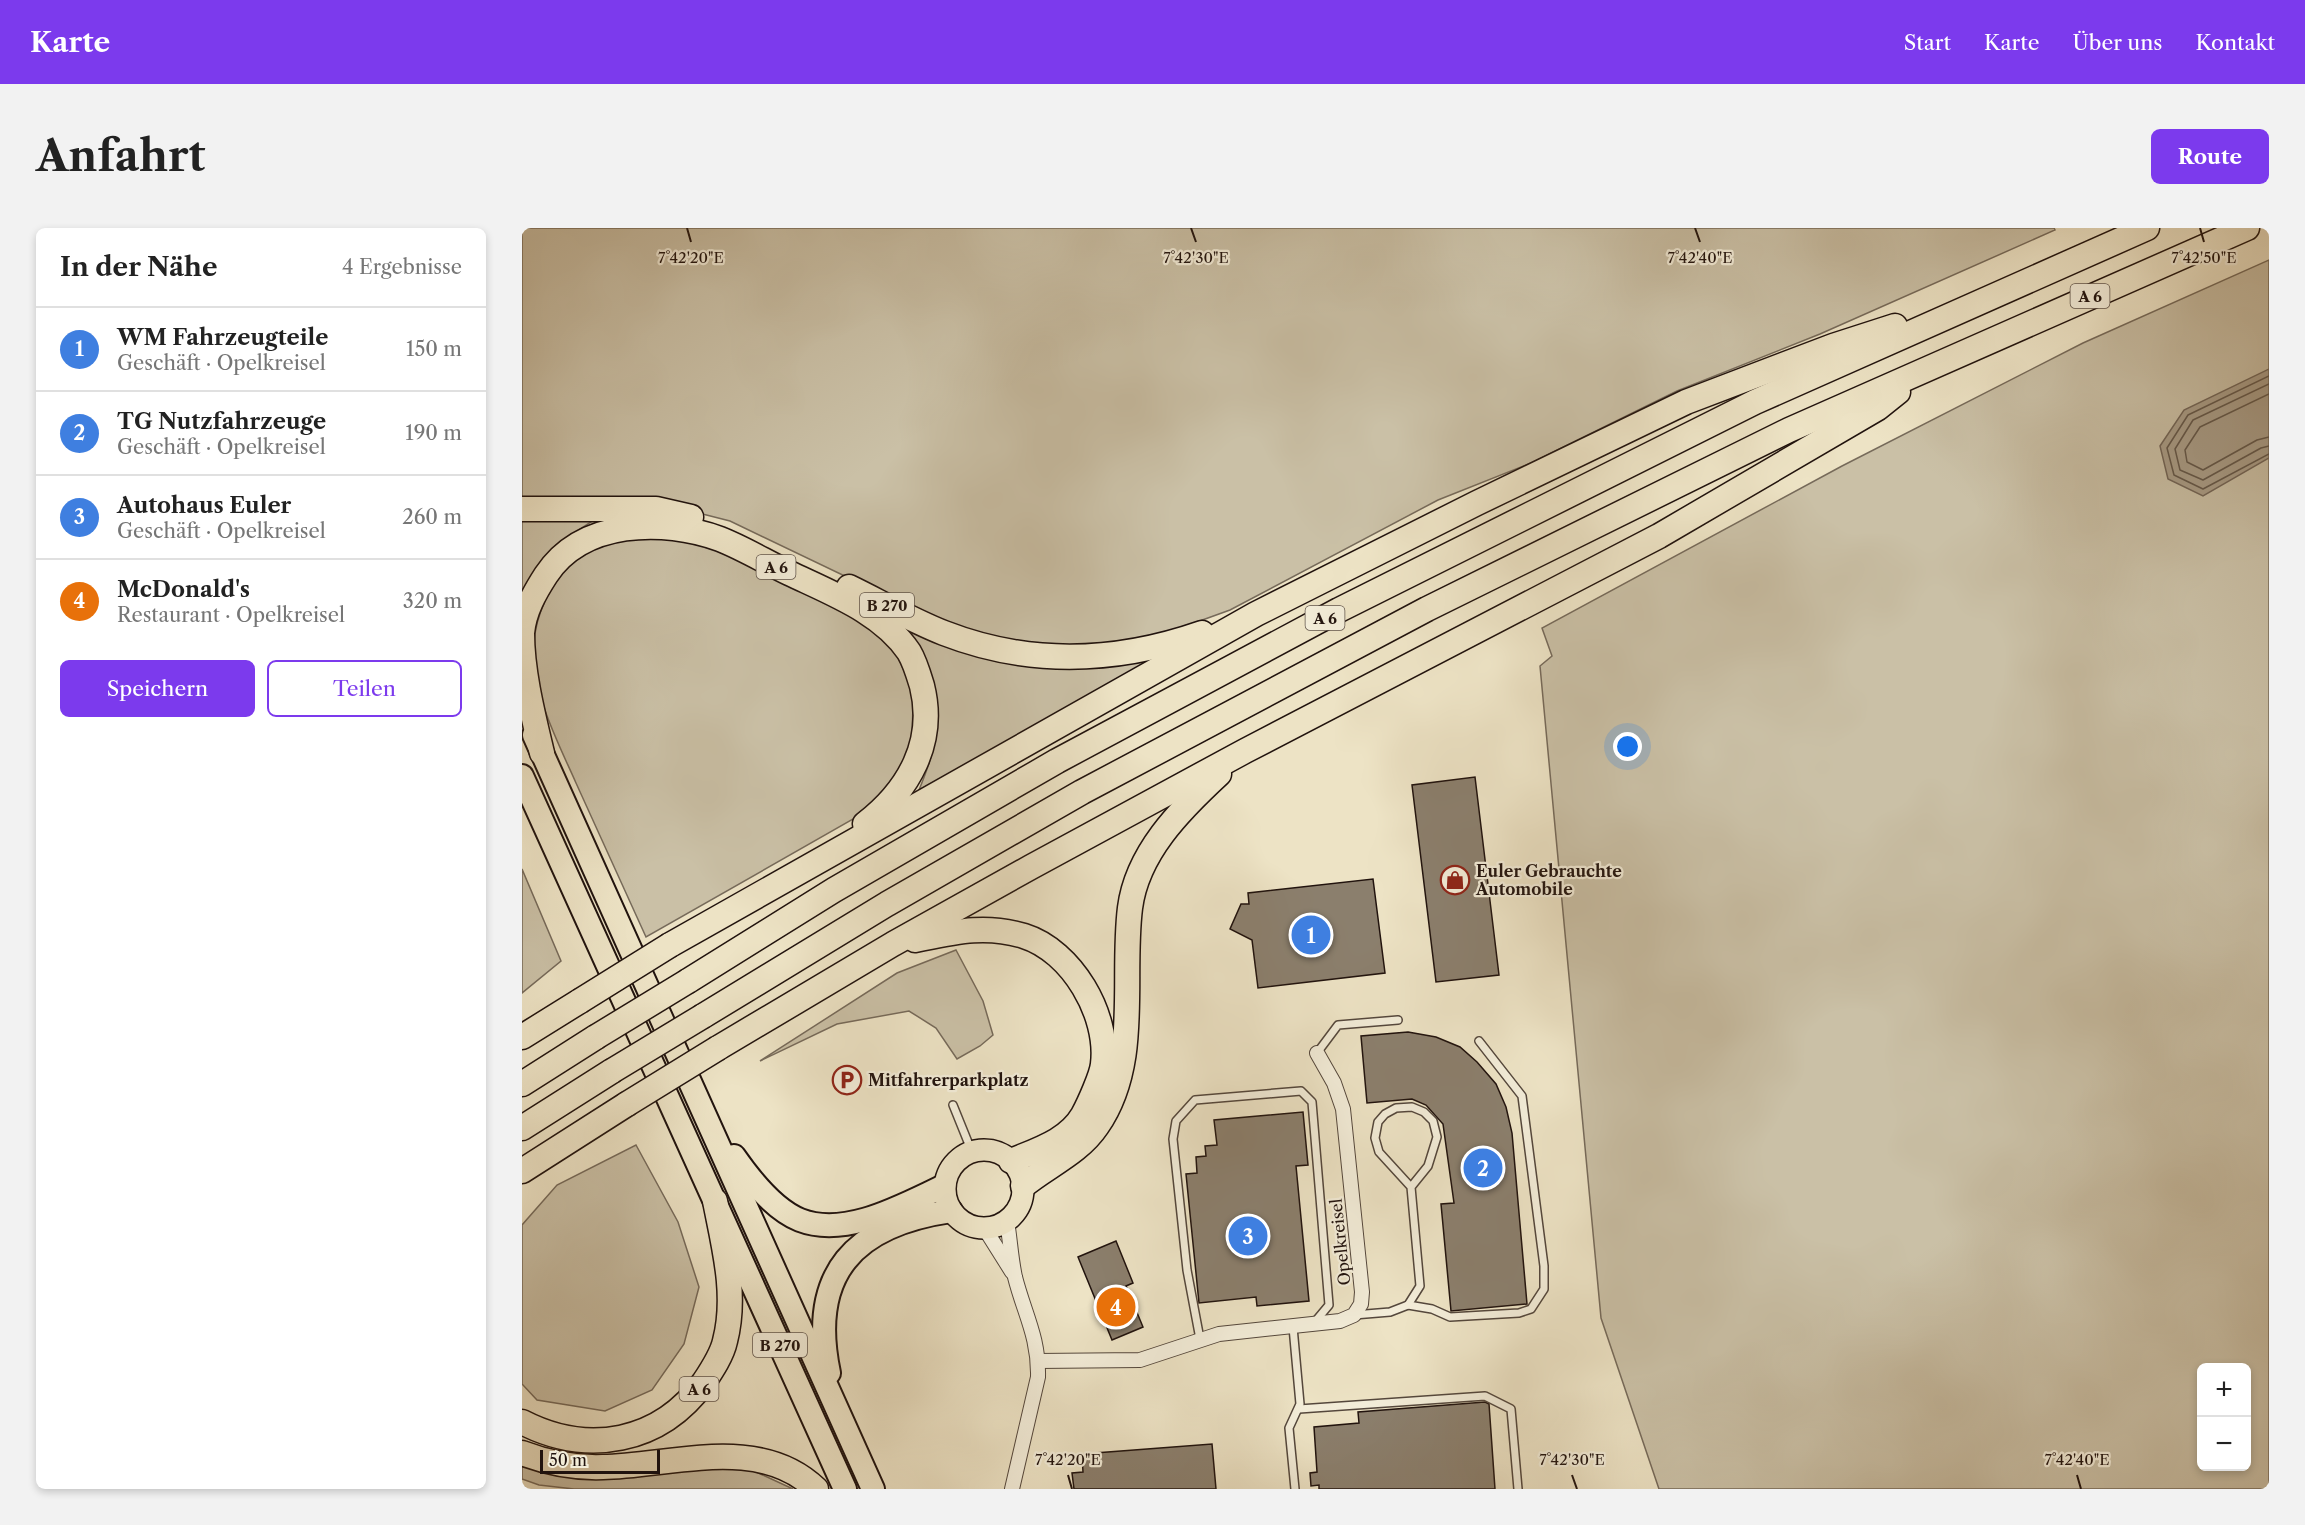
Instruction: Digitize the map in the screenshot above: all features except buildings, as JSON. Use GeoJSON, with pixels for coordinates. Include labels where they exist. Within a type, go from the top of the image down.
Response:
{"type":"FeatureCollection","features":[{"type":"Feature","properties":{"kind":"highway","name":"A 6"},"geometry":{"type":"LineString","coordinates":[[522,1084],[834,890],[1047,767],[1339,610],[1755,402],[2146,228]]}},
{"type":"Feature","properties":{"kind":"highway","name":"A 6"},"geometry":{"type":"LineString","coordinates":[[522,1128],[887,904],[1082,792],[1416,615],[1789,430],[2247,228]]}},
{"type":"Feature","properties":{"kind":"highway"},"geometry":{"type":"LineString","coordinates":[[522,1037],[670,945],[1256,614],[1477,503],[1686,402],[1833,346],[1987,300]]}},
{"type":"Feature","properties":{"kind":"highway","name":"A 6"},"geometry":{"type":"LineString","coordinates":[[892,944],[1245,751],[1659,536],[1878,408],[1934,365]]}},
{"type":"Feature","properties":{"kind":"highway","name":"B 270"},"geometry":{"type":"LineString","coordinates":[[522,509],[656,509],[685,514],[726,528],[943,633],[1008,653],[1043,657],[1091,658],[1138,651],[1256,614]]}},
{"type":"Feature","properties":{"kind":"highway","name":"A 6"},"geometry":{"type":"LineString","coordinates":[[542,753],[530,704],[522,632],[531,598],[556,559],[584,540],[613,531],[650,526],[685,530],[720,539],[855,605],[888,630],[909,653],[926,704],[926,734],[921,755],[909,778],[878,814],[796,874]]}},
{"type":"Feature","properties":{"kind":"highway","name":"B 270"},"geometry":{"type":"LineString","coordinates":[[522,709],[709,1120],[873,1489]]}},
{"type":"Feature","properties":{"kind":"highway","name":"A 6"},"geometry":{"type":"LineString","coordinates":[[1023,1186],[1065,1158],[1096,1128],[1114,1096],[1127,1029],[1130,907],[1145,861],[1177,814],[1245,751]]}},
{"type":"Feature","properties":{"kind":"highway","name":"B 270"},"geometry":{"type":"LineString","coordinates":[[522,776],[845,1489]]}},
{"type":"Feature","properties":{"kind":"highway"},"geometry":{"type":"LineString","coordinates":[[522,1172],[627,1104],[892,944],[977,928],[1025,936],[1053,952],[1076,973],[1100,1024],[1103,1065],[1083,1116],[1058,1141],[1011,1161]]}},
{"type":"Feature","properties":{"kind":"highway"},"geometry":{"type":"LineString","coordinates":[[709,1120],[739,1164],[767,1196],[799,1220],[825,1224],[850,1222],[945,1186]]}},
{"type":"Feature","properties":{"kind":"highway"},"geometry":{"type":"LineString","coordinates":[[522,1179],[561,1146]]}},
{"type":"Feature","properties":{"kind":"highway","name":"A 6"},"geometry":{"type":"LineString","coordinates":[[522,1422],[545,1434],[593,1442],[645,1431],[671,1416],[694,1396],[712,1371],[725,1343],[730,1315],[725,1249],[715,1201]]}},
{"type":"Feature","properties":{"kind":"highway"},"geometry":{"type":"LineString","coordinates":[[835,1403],[827,1362],[824,1316],[838,1271],[852,1250],[876,1233],[924,1215],[951,1211]]}},
{"type":"Feature","properties":{"kind":"highway"},"geometry":{"type":"LineString","coordinates":[[522,1453],[543,1461],[573,1466],[602,1467],[703,1457],[739,1457],[775,1465],[816,1489]]}},
{"type":"Feature","properties":{"kind":"main road"},"geometry":{"type":"LineString","coordinates":[[986,1150],[1000,1154],[1011,1161],[1023,1186],[1019,1205],[1007,1221],[985,1229],[966,1224],[951,1211],[945,1186],[949,1171],[958,1159],[972,1152],[986,1150]]}},
{"type":"Feature","properties":{"kind":"street","name":"Opelkreisel"},"geometry":{"type":"LineString","coordinates":[[1317,1053],[1334,1083],[1343,1109],[1362,1292],[1361,1304],[1354,1315]]}},
{"type":"Feature","properties":{"kind":"street"},"geometry":{"type":"LineString","coordinates":[[1007,1221],[1015,1277],[1032,1325],[1038,1361],[1038,1377],[1012,1489]]}},
{"type":"Feature","properties":{"kind":"street"},"geometry":{"type":"LineString","coordinates":[[985,1229],[1015,1277]]}},
{"type":"Feature","properties":{"kind":"street"},"geometry":{"type":"LineString","coordinates":[[1038,1361],[1140,1360],[1220,1334],[1313,1325],[1340,1321],[1354,1315]]}},
{"type":"Feature","properties":{"kind":"lane","name":"Opelkreisel"},"geometry":{"type":"LineString","coordinates":[[1317,1053],[1338,1025],[1398,1020]]}},
{"type":"Feature","properties":{"kind":"lane"},"geometry":{"type":"LineString","coordinates":[[1354,1315],[1390,1312],[1407,1305],[1432,1309],[1450,1317],[1519,1313],[1531,1309],[1544,1289],[1544,1266],[1522,1096],[1479,1041]]}},
{"type":"Feature","properties":{"kind":"lane"},"geometry":{"type":"LineString","coordinates":[[1200,1340],[1187,1270],[1173,1139],[1176,1121],[1196,1100],[1301,1090],[1312,1102],[1329,1305],[1313,1325]]}},
{"type":"Feature","properties":{"kind":"lane"},"geometry":{"type":"LineString","coordinates":[[953,1105],[972,1152]]}},
{"type":"Feature","properties":{"kind":"lane"},"geometry":{"type":"LineString","coordinates":[[1407,1305],[1420,1286],[1412,1187],[1384,1159],[1375,1138],[1378,1122],[1385,1114],[1396,1108],[1412,1107],[1424,1112],[1433,1121],[1437,1137],[1428,1166],[1412,1187]]}},
{"type":"Feature","properties":{"kind":"lane"},"geometry":{"type":"LineString","coordinates":[[1293,1327],[1299,1409],[1289,1428],[1295,1489]]}},
{"type":"Feature","properties":{"kind":"lane"},"geometry":{"type":"LineString","coordinates":[[1299,1409],[1485,1396],[1499,1401],[1511,1409],[1518,1489]]}},
{"type":"Feature","properties":{"kind":"shaded area"},"geometry":{"type":"Polygon","coordinates":[[[522,228],[2054,228],[2055,230],[1820,334],[1677,391],[1531,463],[1438,500],[1230,610],[1136,644],[1053,650],[947,625],[730,521],[679,508],[522,501],[522,228]]]}},
{"type":"Feature","properties":{"kind":"shaded area"},"geometry":{"type":"Polygon","coordinates":[[[2269,260],[2269,1489],[1659,1489],[1601,1318],[1540,666],[1552,656],[1542,628],[1842,466],[2083,343],[2269,260]]]}},
{"type":"Feature","properties":{"kind":"shaded area"},"geometry":{"type":"Polygon","coordinates":[[[522,516],[588,519],[591,522],[556,545],[538,566],[522,595],[522,516]]]}},
{"type":"Feature","properties":{"kind":"shaded area"},"geometry":{"type":"Polygon","coordinates":[[[628,533],[706,541],[855,612],[895,652],[910,683],[913,706],[912,735],[906,760],[891,787],[862,814],[646,937],[554,733],[541,698],[534,662],[537,622],[545,600],[557,579],[571,562],[584,553],[628,533]]]}},
{"type":"Feature","properties":{"kind":"shaded area"},"geometry":{"type":"Polygon","coordinates":[[[910,628],[1030,666],[1084,667],[1157,656],[1158,660],[919,790],[934,744],[937,726],[933,694],[909,633],[910,628]]]}},
{"type":"Feature","properties":{"kind":"shaded area"},"geometry":{"type":"Polygon","coordinates":[[[522,869],[561,961],[522,993],[522,869]]]}},
{"type":"Feature","properties":{"kind":"shaded area"},"geometry":{"type":"Polygon","coordinates":[[[956,950],[983,1001],[993,1035],[980,1046],[957,1059],[936,1028],[909,1011],[837,1024],[760,1061],[897,973],[956,950]]]}},
{"type":"Feature","properties":{"kind":"shaded area"},"geometry":{"type":"Polygon","coordinates":[[[636,1145],[678,1222],[699,1287],[684,1344],[652,1390],[605,1411],[537,1400],[522,1384],[522,1225],[557,1185],[636,1145]]]}},
{"type":"Feature","properties":{"kind":"shaded area"},"geometry":{"type":"Polygon","coordinates":[[[522,1464],[700,1464],[752,1470],[793,1489],[574,1489],[539,1485],[522,1479],[522,1464]]]}},
{"type":"Feature","properties":{"kind":"water"},"geometry":{"type":"Polygon","coordinates":[[[2269,369],[2269,458],[2203,496],[2168,479],[2160,446],[2184,410],[2269,369]]]}},
{"type":"Feature","properties":{"kind":"place","name":"Euler Gebrauchte Automobile"},"geometry":{"type":"Point","coordinates":[1455,880]}},
{"type":"Feature","properties":{"kind":"place","name":"WM Fahrzeugteile"},"geometry":{"type":"Point","coordinates":[1311,935]}},
{"type":"Feature","properties":{"kind":"place","name":"Mitfahrerparkplatz"},"geometry":{"type":"Point","coordinates":[847,1080]}},
{"type":"Feature","properties":{"kind":"place","name":"TG Nutzfahrzeuge"},"geometry":{"type":"Point","coordinates":[1483,1168]}},
{"type":"Feature","properties":{"kind":"place","name":"Autohaus Euler"},"geometry":{"type":"Point","coordinates":[1248,1236]}},
{"type":"Feature","properties":{"kind":"place","name":"McDonald's"},"geometry":{"type":"Point","coordinates":[1116,1307]}}]}
